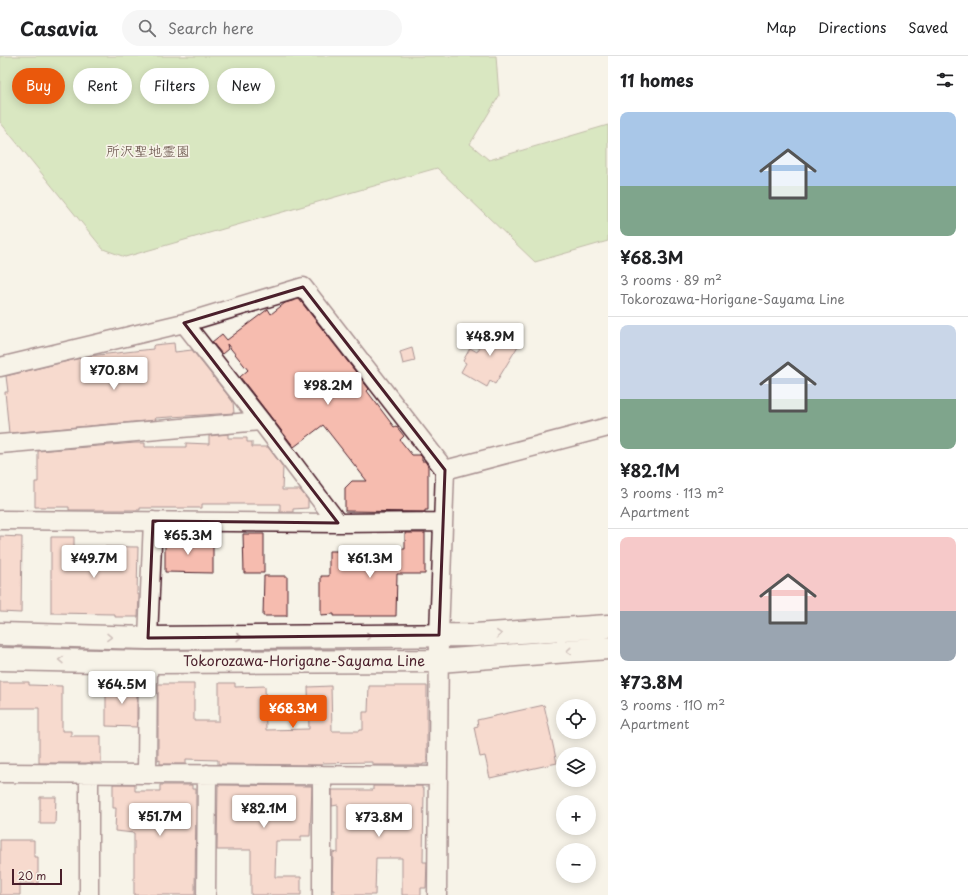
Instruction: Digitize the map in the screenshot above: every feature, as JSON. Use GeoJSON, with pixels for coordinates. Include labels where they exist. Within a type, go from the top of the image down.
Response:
{"type":"FeatureCollection","features":[{"type":"Feature","properties":{"kind":"main road","name":"Tokorozawa-Horigane-Sayama Line"},"geometry":{"type":"LineString","coordinates":[[0,634],[148,638],[475,635],[608,626]]}},
{"type":"Feature","properties":{"kind":"main road","name":"Tokorozawa-Horigane-Sayama Line"},"geometry":{"type":"LineString","coordinates":[[0,659],[148,662],[439,660],[608,648]]}},
{"type":"Feature","properties":{"kind":"street"},"geometry":{"type":"LineString","coordinates":[[0,367],[184,323],[303,287],[445,470],[439,635],[437,895]]}},
{"type":"Feature","properties":{"kind":"street"},"geometry":{"type":"LineString","coordinates":[[184,323],[261,421],[338,523]]}},
{"type":"Feature","properties":{"kind":"street"},"geometry":{"type":"LineString","coordinates":[[0,444],[261,421]]}},
{"type":"Feature","properties":{"kind":"street"},"geometry":{"type":"LineString","coordinates":[[445,470],[608,428]]}},
{"type":"Feature","properties":{"kind":"street"},"geometry":{"type":"LineString","coordinates":[[0,520],[338,523],[443,522]]}},
{"type":"Feature","properties":{"kind":"street"},"geometry":{"type":"LineString","coordinates":[[148,638],[152,521]]}},
{"type":"Feature","properties":{"kind":"street"},"geometry":{"type":"LineString","coordinates":[[147,774],[148,662]]}},
{"type":"Feature","properties":{"kind":"street"},"geometry":{"type":"LineString","coordinates":[[0,773],[438,776]]}},
{"type":"Feature","properties":{"kind":"street"},"geometry":{"type":"LineString","coordinates":[[89,773],[89,895]]}},
{"type":"Feature","properties":{"kind":"street"},"geometry":{"type":"LineString","coordinates":[[206,895],[208,774]]}},
{"type":"Feature","properties":{"kind":"street"},"geometry":{"type":"LineString","coordinates":[[322,775],[322,895]]}},
{"type":"Feature","properties":{"kind":"highlighted area"},"geometry":{"type":"Polygon","coordinates":[[[303,287],[445,470],[439,635],[148,638],[153,521],[338,523],[184,323],[303,287]]]}},
{"type":"Feature","properties":{"kind":"green space","name":"所沢聖地霊園"},"geometry":{"type":"Polygon","coordinates":[[[0,56],[496,56],[499,96],[470,144],[489,160],[608,125],[608,241],[535,262],[437,168],[125,257],[103,249],[0,122],[0,56]]]}},
{"type":"Feature","properties":{"kind":"building"},"geometry":{"type":"Polygon","coordinates":[[[299,299],[369,389],[367,391],[394,427],[396,426],[404,436],[400,440],[412,455],[420,455],[422,457],[422,461],[425,461],[428,466],[428,510],[425,510],[425,512],[345,511],[345,488],[352,481],[367,481],[323,425],[294,447],[240,377],[248,370],[227,344],[228,349],[222,354],[212,342],[222,334],[227,340],[268,309],[271,314],[285,303],[299,299]]]}},
{"type":"Feature","properties":{"kind":"building"},"geometry":{"type":"Polygon","coordinates":[[[502,326],[515,334],[510,341],[518,346],[495,384],[490,381],[487,387],[461,372],[466,363],[463,361],[470,348],[477,352],[490,330],[497,334],[502,326]]]}},
{"type":"Feature","properties":{"kind":"building"},"geometry":{"type":"Polygon","coordinates":[[[174,343],[175,352],[192,350],[233,402],[234,413],[155,418],[156,420],[9,433],[5,392],[8,392],[6,376],[89,356],[153,349],[154,345],[174,343]]]}},
{"type":"Feature","properties":{"kind":"building"},"geometry":{"type":"Polygon","coordinates":[[[412,348],[415,361],[403,364],[400,352],[412,348]]]}},
{"type":"Feature","properties":{"kind":"building"},"geometry":{"type":"Polygon","coordinates":[[[228,434],[228,438],[247,438],[247,442],[252,442],[252,447],[268,447],[283,467],[282,490],[300,490],[308,500],[308,508],[293,509],[293,512],[280,512],[280,504],[202,504],[202,508],[140,508],[140,510],[69,510],[69,507],[35,507],[35,482],[38,482],[38,451],[135,443],[145,443],[145,447],[186,447],[186,443],[209,444],[209,436],[228,434]]]}},
{"type":"Feature","properties":{"kind":"building"},"geometry":{"type":"Polygon","coordinates":[[[405,533],[425,533],[425,574],[397,574],[396,616],[321,615],[321,576],[329,576],[329,551],[377,551],[377,549],[405,549],[405,533]]]}},
{"type":"Feature","properties":{"kind":"building"},"geometry":{"type":"Polygon","coordinates":[[[243,534],[264,534],[264,573],[244,573],[243,534]]]}},
{"type":"Feature","properties":{"kind":"building"},"geometry":{"type":"Polygon","coordinates":[[[168,535],[186,535],[186,542],[213,542],[213,573],[165,572],[165,545],[167,545],[168,535]]]}},
{"type":"Feature","properties":{"kind":"building"},"geometry":{"type":"Polygon","coordinates":[[[0,536],[22,537],[21,613],[0,612],[0,536]]]}},
{"type":"Feature","properties":{"kind":"building"},"geometry":{"type":"Polygon","coordinates":[[[51,537],[74,537],[74,546],[138,547],[138,617],[115,617],[115,614],[51,613],[51,537]]]}},
{"type":"Feature","properties":{"kind":"building"},"geometry":{"type":"Polygon","coordinates":[[[264,576],[287,576],[287,616],[263,616],[264,576]]]}},
{"type":"Feature","properties":{"kind":"building"},"geometry":{"type":"Polygon","coordinates":[[[0,682],[29,682],[29,685],[62,686],[62,731],[71,731],[71,736],[101,736],[101,763],[39,763],[39,708],[0,708],[0,682]]]}},
{"type":"Feature","properties":{"kind":"building"},"geometry":{"type":"Polygon","coordinates":[[[106,683],[137,683],[137,727],[106,726],[106,683]]]}},
{"type":"Feature","properties":{"kind":"building"},"geometry":{"type":"Polygon","coordinates":[[[219,683],[235,683],[235,687],[265,686],[266,730],[309,729],[308,687],[331,686],[332,731],[363,730],[363,712],[368,712],[369,686],[427,686],[427,764],[373,765],[373,762],[322,763],[322,765],[218,764],[218,760],[186,759],[186,764],[160,764],[160,760],[158,761],[158,684],[194,684],[194,721],[219,721],[219,683]]]}},
{"type":"Feature","properties":{"kind":"building"},"geometry":{"type":"Polygon","coordinates":[[[544,705],[556,763],[490,778],[485,756],[480,757],[474,727],[478,726],[477,720],[544,705]]]}},
{"type":"Feature","properties":{"kind":"building"},"geometry":{"type":"Polygon","coordinates":[[[113,784],[135,784],[135,791],[160,791],[160,785],[192,785],[192,789],[196,789],[195,895],[134,895],[134,833],[115,831],[116,808],[113,808],[113,784]]]}},
{"type":"Feature","properties":{"kind":"building"},"geometry":{"type":"Polygon","coordinates":[[[218,785],[312,786],[310,836],[301,836],[301,841],[276,841],[275,877],[301,877],[301,895],[251,895],[251,850],[217,850],[218,785]]]}},
{"type":"Feature","properties":{"kind":"building"},"geometry":{"type":"Polygon","coordinates":[[[373,786],[422,786],[422,789],[424,789],[423,862],[427,862],[426,888],[421,888],[421,895],[402,895],[402,858],[376,858],[375,895],[334,895],[334,890],[332,890],[333,852],[338,853],[338,805],[332,806],[332,790],[373,790],[373,786]]]}},
{"type":"Feature","properties":{"kind":"building"},"geometry":{"type":"Polygon","coordinates":[[[40,797],[56,797],[55,824],[40,824],[40,797]]]}},
{"type":"Feature","properties":{"kind":"building"},"geometry":{"type":"Polygon","coordinates":[[[0,840],[34,840],[34,857],[38,857],[38,884],[20,883],[20,895],[0,895],[0,840]]]}}]}
